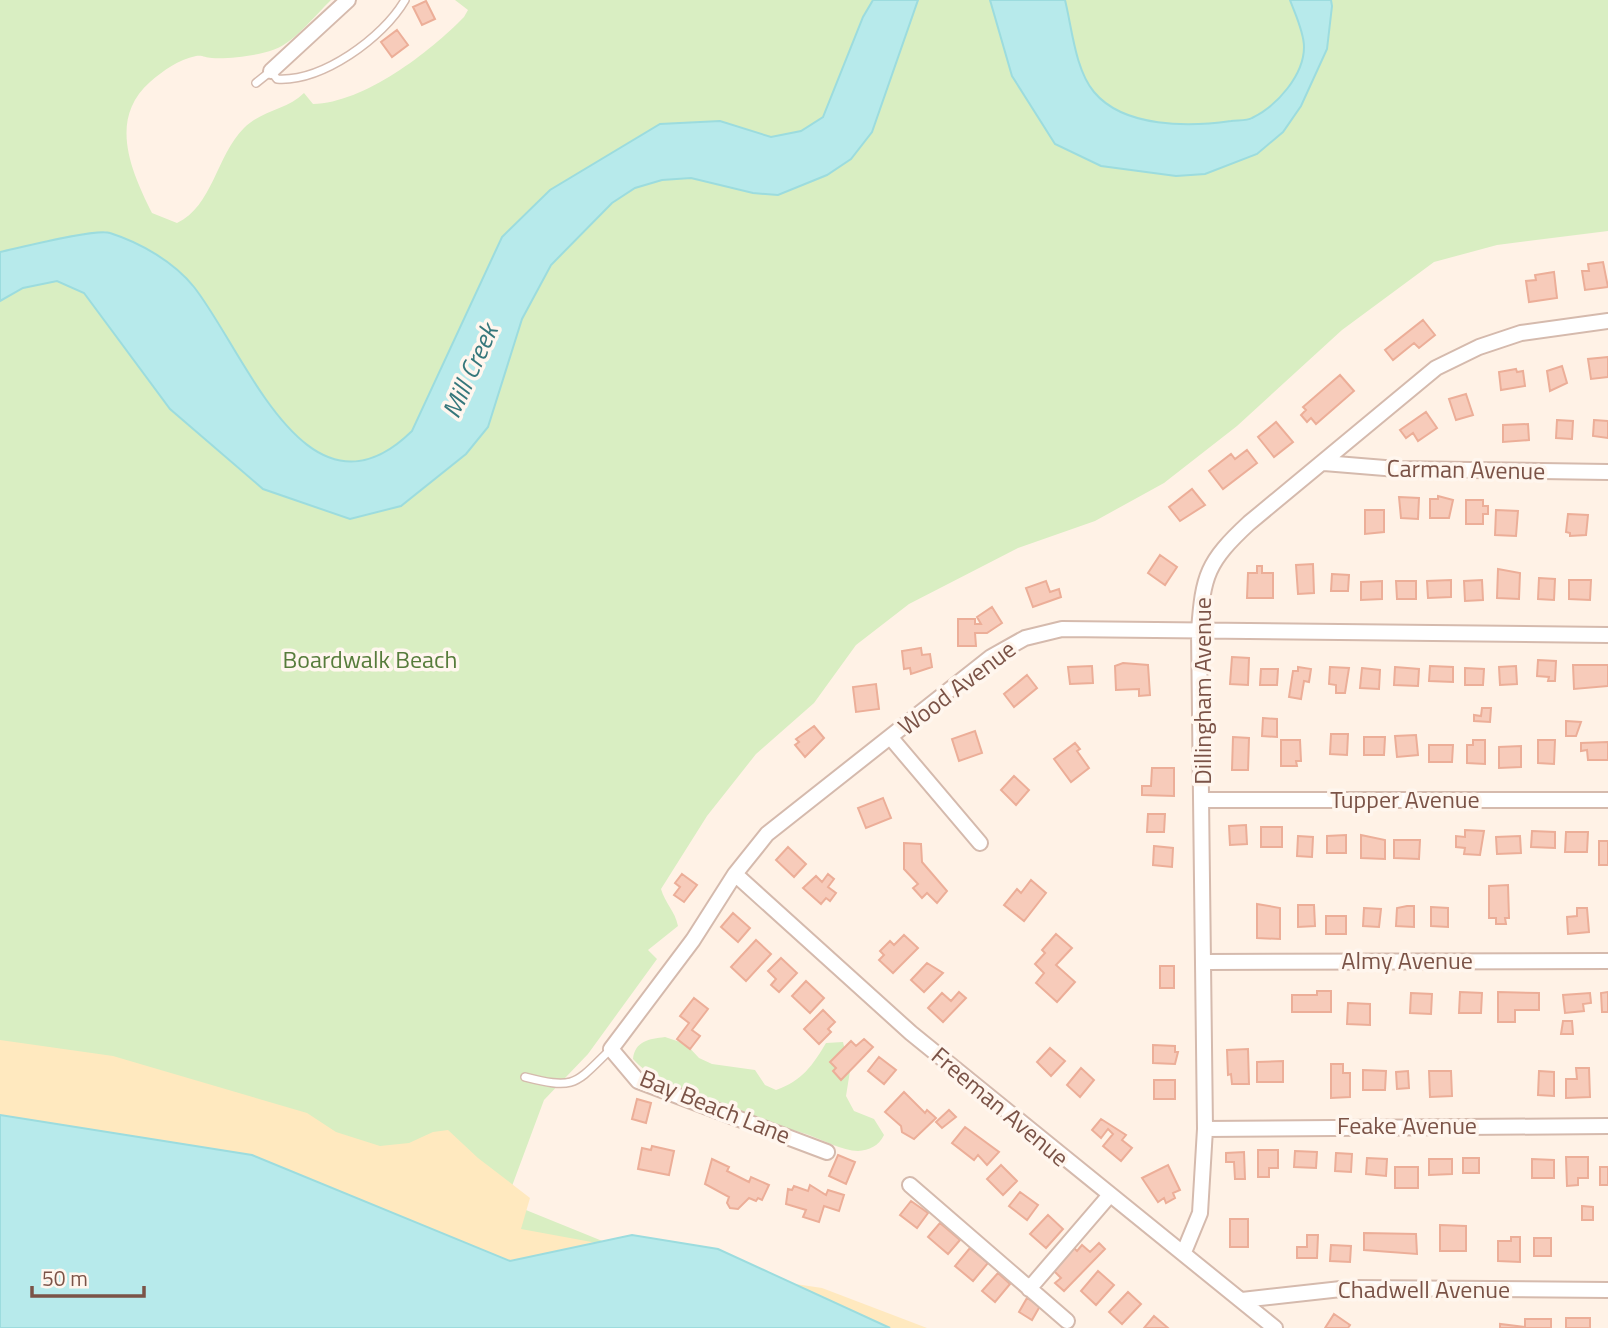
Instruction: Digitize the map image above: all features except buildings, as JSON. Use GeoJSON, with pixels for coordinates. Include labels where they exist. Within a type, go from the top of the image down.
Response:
{"type":"FeatureCollection","features":[{"type":"Feature","properties":{"kind":"street"},"geometry":{"type":"LineString","coordinates":[[271,71],[348,0]]}},
{"type":"Feature","properties":{"kind":"street","name":"Dillingham Avenue"},"geometry":{"type":"LineString","coordinates":[[1184,1252],[1200,1213],[1205,1129],[1199,631],[1205,576],[1226,544],[1436,368],[1479,347],[1521,333],[1608,321]]}},
{"type":"Feature","properties":{"kind":"street","name":"Carman Avenue"},"geometry":{"type":"LineString","coordinates":[[1324,463],[1396,469],[1608,472]]}},
{"type":"Feature","properties":{"kind":"street","name":"Wood Avenue"},"geometry":{"type":"LineString","coordinates":[[611,1049],[693,940],[735,874],[767,834],[991,657],[1025,638],[1062,629],[1608,635]]}},
{"type":"Feature","properties":{"kind":"street"},"geometry":{"type":"LineString","coordinates":[[891,738],[980,843]]}},
{"type":"Feature","properties":{"kind":"street","name":"Tupper Avenue"},"geometry":{"type":"LineString","coordinates":[[1203,800],[1608,800]]}},
{"type":"Feature","properties":{"kind":"street","name":"Freeman Avenue"},"geometry":{"type":"LineString","coordinates":[[735,874],[911,1033],[1275,1328]]}},
{"type":"Feature","properties":{"kind":"street","name":"Almy Avenue"},"geometry":{"type":"LineString","coordinates":[[1205,962],[1608,961]]}},
{"type":"Feature","properties":{"kind":"street","name":"Bay Beach Lane"},"geometry":{"type":"LineString","coordinates":[[611,1049],[638,1081],[827,1152]]}},
{"type":"Feature","properties":{"kind":"street","name":"Feake Avenue"},"geometry":{"type":"LineString","coordinates":[[1205,1129],[1608,1126]]}},
{"type":"Feature","properties":{"kind":"street"},"geometry":{"type":"LineString","coordinates":[[911,1185],[1066,1321]]}},
{"type":"Feature","properties":{"kind":"street"},"geometry":{"type":"LineString","coordinates":[[1029,1289],[1110,1196]]}},
{"type":"Feature","properties":{"kind":"street","name":"Chadwell Avenue"},"geometry":{"type":"LineString","coordinates":[[1242,1300],[1350,1288],[1608,1290]]}},
{"type":"Feature","properties":{"kind":"lane"},"geometry":{"type":"LineString","coordinates":[[256,83],[271,71],[277,79],[317,73],[362,45],[405,0]]}},
{"type":"Feature","properties":{"kind":"lane"},"geometry":{"type":"LineString","coordinates":[[525,1077],[560,1086],[583,1076],[611,1049]]}},
{"type":"Feature","properties":{"kind":"green space","name":"Boardwalk Beach"},"geometry":{"type":"Polygon","coordinates":[[[0,0],[331,0],[279,48],[241,57],[189,58],[161,73],[137,97],[130,112],[127,129],[131,163],[152,213],[177,223],[199,205],[235,139],[251,122],[304,93],[313,104],[333,101],[353,95],[395,73],[415,60],[464,17],[468,10],[455,0],[1608,0],[1608,231],[1497,245],[1434,262],[1342,330],[1237,426],[1164,483],[1095,521],[1018,548],[909,604],[856,645],[814,703],[756,754],[707,816],[661,889],[678,926],[648,950],[657,959],[588,1054],[544,1100],[506,1202],[664,1266],[0,1178],[0,265],[107,231],[0,252],[0,0]]]}},
{"type":"Feature","properties":{"kind":"green space"},"geometry":{"type":"Polygon","coordinates":[[[665,1037],[686,1044],[699,1058],[712,1064],[755,1070],[765,1085],[776,1090],[793,1082],[806,1071],[826,1043],[843,1042],[850,1071],[846,1096],[854,1111],[874,1119],[884,1135],[873,1147],[852,1150],[690,1096],[648,1073],[633,1059],[640,1045],[648,1040],[665,1037]]]}},
{"type":"Feature","properties":{"kind":"sand"},"geometry":{"type":"Polygon","coordinates":[[[0,1040],[113,1056],[307,1113],[336,1132],[380,1146],[409,1143],[433,1132],[448,1130],[478,1158],[530,1198],[521,1229],[657,1254],[728,1274],[822,1288],[927,1328],[470,1328],[0,1191],[0,1040]]]}},
{"type":"Feature","properties":{"kind":"water","name":"Mill Creek"},"geometry":{"type":"Polygon","coordinates":[[[873,0],[918,0],[872,132],[851,159],[827,175],[778,195],[753,193],[691,178],[662,180],[635,188],[612,203],[551,265],[522,319],[488,427],[466,454],[401,506],[350,519],[263,489],[170,409],[84,293],[57,281],[23,288],[0,301],[0,252],[90,233],[110,233],[122,237],[156,254],[186,278],[214,316],[258,388],[284,422],[311,448],[341,461],[375,457],[412,431],[502,237],[550,190],[660,124],[720,121],[771,137],[801,131],[823,117],[863,17],[873,0]]]}},
{"type":"Feature","properties":{"kind":"water"},"geometry":{"type":"Polygon","coordinates":[[[990,0],[1065,0],[1078,60],[1094,92],[1122,113],[1139,119],[1177,124],[1247,120],[1271,106],[1294,79],[1303,58],[1303,35],[1290,0],[1331,0],[1332,6],[1327,49],[1301,106],[1283,132],[1257,154],[1205,174],[1176,176],[1101,166],[1055,144],[1012,76],[990,0]]]}},
{"type":"Feature","properties":{"kind":"water"},"geometry":{"type":"Polygon","coordinates":[[[0,1115],[252,1155],[510,1261],[632,1235],[718,1249],[890,1328],[0,1328],[0,1115]]]}}]}
